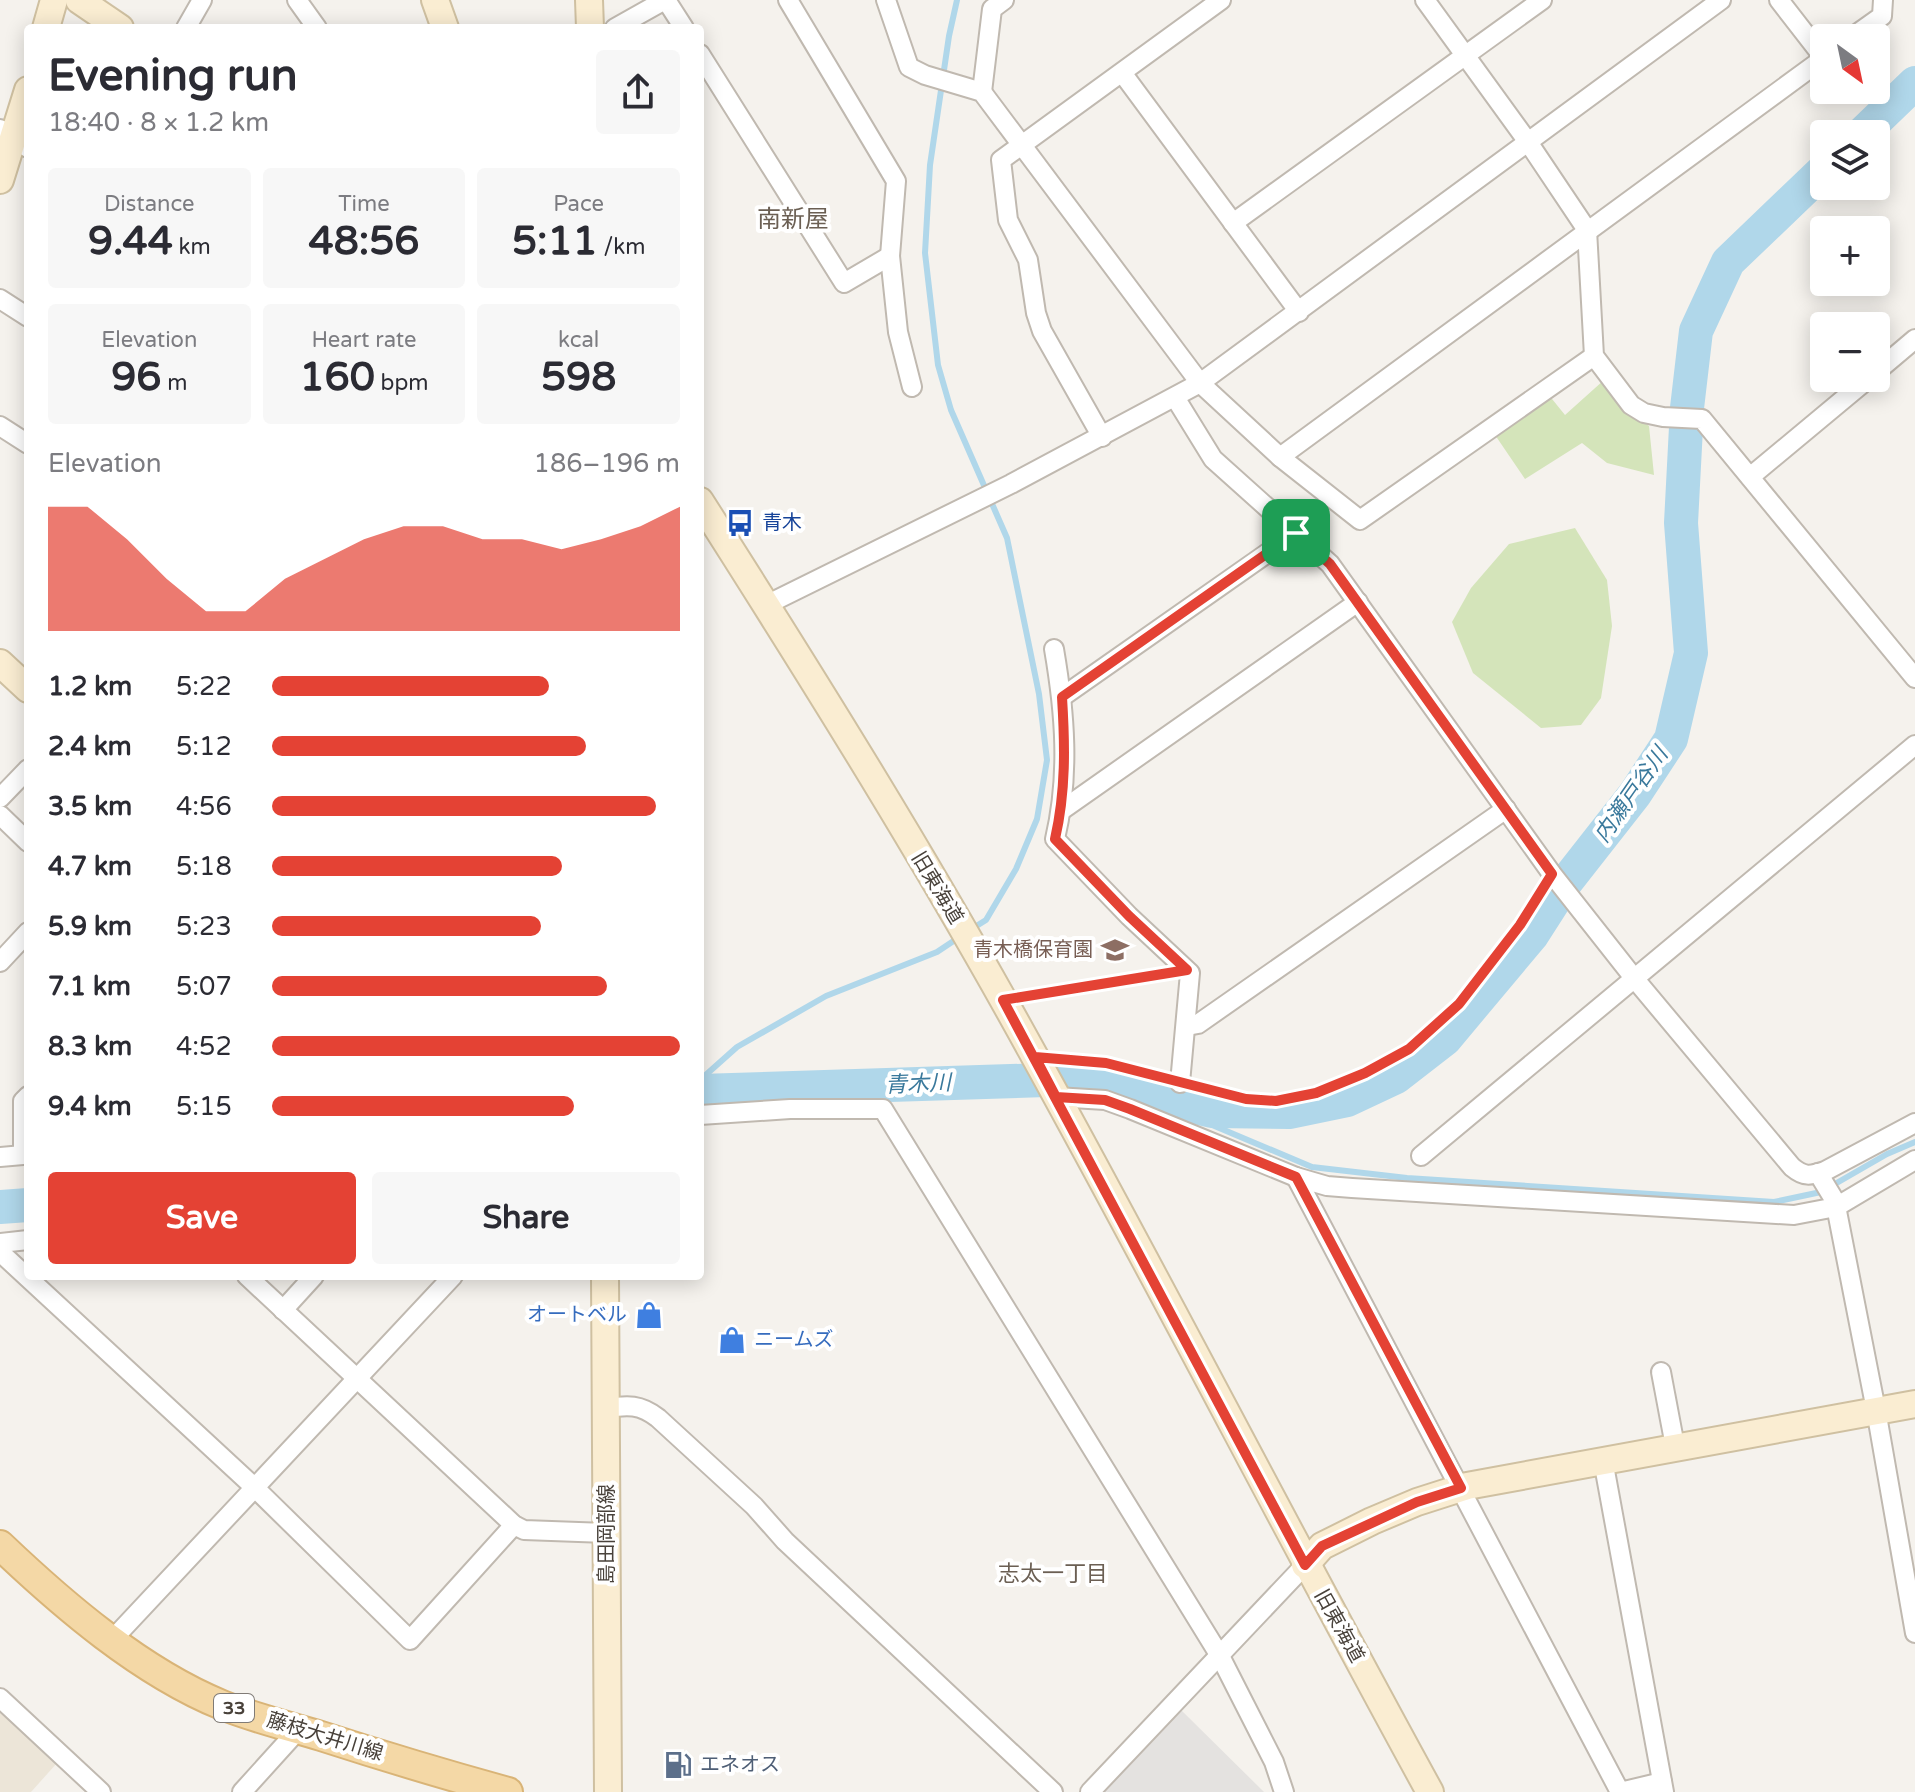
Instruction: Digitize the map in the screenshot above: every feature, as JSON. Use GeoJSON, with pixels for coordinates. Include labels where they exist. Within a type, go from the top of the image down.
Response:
{"type":"FeatureCollection","features":[{"type":"Feature","properties":{"kind":"main road","name":"藤枝大井川線"},"geometry":{"type":"LineString","coordinates":[[0,1545],[45,1587],[112,1640],[166,1675],[221,1704],[508,1792]]}},
{"type":"Feature","properties":{"kind":"street"},"geometry":{"type":"LineString","coordinates":[[47,24],[54,0]]}},
{"type":"Feature","properties":{"kind":"street"},"geometry":{"type":"LineString","coordinates":[[79,0],[114,24]]}},
{"type":"Feature","properties":{"kind":"street"},"geometry":{"type":"LineString","coordinates":[[188,24],[202,0]]}},
{"type":"Feature","properties":{"kind":"street"},"geometry":{"type":"LineString","coordinates":[[297,0],[314,24]]}},
{"type":"Feature","properties":{"kind":"street"},"geometry":{"type":"LineString","coordinates":[[435,0],[444,24]]}},
{"type":"Feature","properties":{"kind":"street"},"geometry":{"type":"LineString","coordinates":[[589,0],[590,24]]}},
{"type":"Feature","properties":{"kind":"street"},"geometry":{"type":"LineString","coordinates":[[622,24],[665,0],[681,24]]}},
{"type":"Feature","properties":{"kind":"street"},"geometry":{"type":"LineString","coordinates":[[788,0],[896,181],[890,256],[898,332],[912,387]]}},
{"type":"Feature","properties":{"kind":"street"},"geometry":{"type":"LineString","coordinates":[[886,0],[909,67],[982,92],[1200,383],[1280,457],[1360,520],[1594,356]]}},
{"type":"Feature","properties":{"kind":"street"},"geometry":{"type":"LineString","coordinates":[[982,92],[992,9],[1004,0]]}},
{"type":"Feature","properties":{"kind":"street"},"geometry":{"type":"LineString","coordinates":[[1102,437],[1042,331],[1036,313],[1028,260],[1008,220],[1001,160],[1221,0]]}},
{"type":"Feature","properties":{"kind":"street"},"geometry":{"type":"LineString","coordinates":[[1425,0],[1528,142],[1587,230],[1594,356],[1631,405],[1644,413],[1702,419],[1915,678]]}},
{"type":"Feature","properties":{"kind":"street"},"geometry":{"type":"LineString","coordinates":[[1233,223],[1542,0]]}},
{"type":"Feature","properties":{"kind":"street"},"geometry":{"type":"LineString","coordinates":[[766,605],[1176,399],[1299,312],[1721,0]]}},
{"type":"Feature","properties":{"kind":"street"},"geometry":{"type":"LineString","coordinates":[[1779,0],[1810,40]]}},
{"type":"Feature","properties":{"kind":"street"},"geometry":{"type":"LineString","coordinates":[[1871,24],[1882,16],[1883,0]]}},
{"type":"Feature","properties":{"kind":"street"},"geometry":{"type":"LineString","coordinates":[[704,60],[844,283],[890,256]]}},
{"type":"Feature","properties":{"kind":"street"},"geometry":{"type":"LineString","coordinates":[[1280,457],[1810,68]]}},
{"type":"Feature","properties":{"kind":"street"},"geometry":{"type":"LineString","coordinates":[[1123,74],[1299,312]]}},
{"type":"Feature","properties":{"kind":"street"},"geometry":{"type":"LineString","coordinates":[[0,180],[24,104]]}},
{"type":"Feature","properties":{"kind":"street"},"geometry":{"type":"LineString","coordinates":[[0,299],[24,314]]}},
{"type":"Feature","properties":{"kind":"street"},"geometry":{"type":"LineString","coordinates":[[1890,360],[1915,339]]}},
{"type":"Feature","properties":{"kind":"street"},"geometry":{"type":"LineString","coordinates":[[1750,477],[1852,392]]}},
{"type":"Feature","properties":{"kind":"street"},"geometry":{"type":"LineString","coordinates":[[1176,399],[1213,459],[1330,564],[1552,874],[1634,978],[1792,1167],[1801,1175],[1818,1173],[1859,1155],[1915,1123]]}},
{"type":"Feature","properties":{"kind":"street"},"geometry":{"type":"LineString","coordinates":[[0,426],[24,441]]}},
{"type":"Feature","properties":{"kind":"street","name":"旧東海道"},"geometry":{"type":"LineString","coordinates":[[704,507],[1003,1000],[1430,1792]]}},
{"type":"Feature","properties":{"kind":"street"},"geometry":{"type":"LineString","coordinates":[[1062,697],[1296,533]]}},
{"type":"Feature","properties":{"kind":"street"},"geometry":{"type":"LineString","coordinates":[[1062,810],[1358,602]]}},
{"type":"Feature","properties":{"kind":"street"},"geometry":{"type":"LineString","coordinates":[[1054,649],[1066,752],[1062,810],[1055,839],[1129,916],[1190,973],[1180,1083]]}},
{"type":"Feature","properties":{"kind":"street"},"geometry":{"type":"LineString","coordinates":[[0,663],[24,685]]}},
{"type":"Feature","properties":{"kind":"street"},"geometry":{"type":"LineString","coordinates":[[1421,1156],[1915,745]]}},
{"type":"Feature","properties":{"kind":"street"},"geometry":{"type":"LineString","coordinates":[[0,798],[24,773]]}},
{"type":"Feature","properties":{"kind":"street"},"geometry":{"type":"LineString","coordinates":[[1187,1026],[1198,1024],[1506,809]]}},
{"type":"Feature","properties":{"kind":"street"},"geometry":{"type":"LineString","coordinates":[[0,815],[24,838]]}},
{"type":"Feature","properties":{"kind":"street"},"geometry":{"type":"LineString","coordinates":[[0,962],[24,936]]}},
{"type":"Feature","properties":{"kind":"street"},"geometry":{"type":"LineString","coordinates":[[1056,1097],[1105,1100],[1296,1177],[1327,1186],[1352,1188],[1794,1215],[1836,1204],[1915,1160]]}},
{"type":"Feature","properties":{"kind":"street"},"geometry":{"type":"LineString","coordinates":[[0,1157],[23,1155],[24,1100]]}},
{"type":"Feature","properties":{"kind":"street"},"geometry":{"type":"LineString","coordinates":[[704,1115],[790,1109],[883,1109],[1220,1656],[1274,1762],[1284,1792]]}},
{"type":"Feature","properties":{"kind":"street"},"geometry":{"type":"LineString","coordinates":[[1818,1173],[1836,1204],[1915,1633]]}},
{"type":"Feature","properties":{"kind":"street"},"geometry":{"type":"LineString","coordinates":[[1296,1177],[1620,1792],[1663,1787],[1603,1460]]}},
{"type":"Feature","properties":{"kind":"street"},"geometry":{"type":"LineString","coordinates":[[0,1243],[24,1240]]}},
{"type":"Feature","properties":{"kind":"street"},"geometry":{"type":"LineString","coordinates":[[0,1252],[24,1274]]}},
{"type":"Feature","properties":{"kind":"street"},"geometry":{"type":"LineString","coordinates":[[30,1280],[254,1487],[410,1640],[514,1525]]}},
{"type":"Feature","properties":{"kind":"street"},"geometry":{"type":"LineString","coordinates":[[251,1280],[514,1525],[524,1530],[606,1533]]}},
{"type":"Feature","properties":{"kind":"street"},"geometry":{"type":"LineString","coordinates":[[283,1310],[310,1280]]}},
{"type":"Feature","properties":{"kind":"street"},"geometry":{"type":"LineString","coordinates":[[112,1640],[449,1280]]}},
{"type":"Feature","properties":{"kind":"street","name":"島田岡部線"},"geometry":{"type":"LineString","coordinates":[[605,1280],[608,1792]]}},
{"type":"Feature","properties":{"kind":"street"},"geometry":{"type":"LineString","coordinates":[[1661,1372],[1675,1446]]}},
{"type":"Feature","properties":{"kind":"street"},"geometry":{"type":"LineString","coordinates":[[606,1408],[630,1404],[645,1408],[658,1418],[1053,1792]]}},
{"type":"Feature","properties":{"kind":"street"},"geometry":{"type":"LineString","coordinates":[[1090,1792],[1322,1546],[1347,1534],[1417,1502],[1461,1488],[1915,1404]]}},
{"type":"Feature","properties":{"kind":"street"},"geometry":{"type":"LineString","coordinates":[[1895,1518],[1915,1514]]}},
{"type":"Feature","properties":{"kind":"street"},"geometry":{"type":"LineString","coordinates":[[0,1698],[101,1792]]}},
{"type":"Feature","properties":{"kind":"street"},"geometry":{"type":"LineString","coordinates":[[242,1792],[299,1729]]}},
{"type":"Feature","properties":{"kind":"lane"},"geometry":{"type":"LineString","coordinates":[[1035,1057],[1106,1063],[1246,1099],[1276,1101],[1316,1093],[1365,1073],[1409,1049],[1459,1004],[1520,925],[1552,874]]}},
{"type":"Feature","properties":{"kind":"lane"},"geometry":{"type":"LineString","coordinates":[[1003,1000],[1187,970]]}},
{"type":"Feature","properties":{"kind":"shaded area"},"geometry":{"type":"Polygon","coordinates":[[[0,1708],[57,1763],[31,1792],[0,1792],[0,1708]]]}},
{"type":"Feature","properties":{"kind":"shaded area"},"geometry":{"type":"Polygon","coordinates":[[[1181,1710],[1264,1792],[1103,1792],[1181,1710]]]}},
{"type":"Feature","properties":{"kind":"green space"},"geometry":{"type":"Polygon","coordinates":[[[1604,380],[1618,405],[1649,426],[1654,475],[1607,463],[1582,443],[1525,479],[1493,432],[1548,394],[1565,415],[1604,380]]]}},
{"type":"Feature","properties":{"kind":"green space"},"geometry":{"type":"Polygon","coordinates":[[[1575,528],[1607,580],[1612,626],[1601,698],[1581,725],[1541,728],[1473,673],[1452,622],[1471,588],[1509,544],[1575,528]]]}},
{"type":"Feature","properties":{"kind":"waterway"},"geometry":{"type":"LineString","coordinates":[[957,0],[930,165],[925,253],[938,365],[951,410],[1007,538],[1039,694],[1047,760],[1037,819],[1016,869],[986,920],[970,930]]}},
{"type":"Feature","properties":{"kind":"waterway","name":"内瀬戸谷川"},"geometry":{"type":"LineString","coordinates":[[1877,120],[1915,83]]}},
{"type":"Feature","properties":{"kind":"waterway","name":"内瀬戸谷川"},"geometry":{"type":"LineString","coordinates":[[704,1091],[1077,1079],[1212,1111],[1289,1112],[1347,1100],[1396,1077],[1445,1039],[1532,935],[1566,882],[1635,794],[1671,739],[1691,653],[1681,523],[1687,408],[1696,331],[1728,262],[1810,183]]}},
{"type":"Feature","properties":{"kind":"waterway"},"geometry":{"type":"LineString","coordinates":[[704,1076],[737,1047],[826,996],[937,952],[961,936]]}},
{"type":"Feature","properties":{"kind":"waterway"},"geometry":{"type":"LineString","coordinates":[[1134,1092],[1312,1167],[1407,1178],[1774,1202],[1821,1192],[1887,1154],[1915,1142]]}},
{"type":"Feature","properties":{"kind":"waterway","name":"青木川"},"geometry":{"type":"LineString","coordinates":[[0,1207],[24,1205]]}},
{"type":"Feature","properties":{"kind":"place","name":"青木"},"geometry":{"type":"Point","coordinates":[740,523]}},
{"type":"Feature","properties":{"kind":"place","name":"青木橋保育園"},"geometry":{"type":"Point","coordinates":[1115,950]}},
{"type":"Feature","properties":{"kind":"place","name":"オートベル"},"geometry":{"type":"Point","coordinates":[649,1315]}},
{"type":"Feature","properties":{"kind":"place","name":"ニームズ"},"geometry":{"type":"Point","coordinates":[732,1340]}},
{"type":"Feature","properties":{"kind":"place","name":"エネオス"},"geometry":{"type":"Point","coordinates":[678,1765]}},
{"type":"Feature","properties":{"kind":"district","name":"南新屋"},"geometry":{"type":"Point","coordinates":[793,219]}},
{"type":"Feature","properties":{"kind":"district","name":"志太一丁目"},"geometry":{"type":"Point","coordinates":[1053,1574]}},
{"type":"Feature","properties":{"kind":"route"},"geometry":{"type":"LineString","coordinates":[[1296,533],[1330,564],[1552,874],[1520,925],[1459,1004],[1409,1049],[1365,1073],[1316,1093],[1276,1101],[1246,1099],[1106,1063],[1035,1057],[1056,1097],[1105,1100],[1296,1177],[1461,1488],[1372,1521],[1322,1546],[1305,1565],[1003,1000],[1187,970],[1129,916],[1055,839],[1062,810],[1066,752],[1062,697],[1296,533]]}}]}
